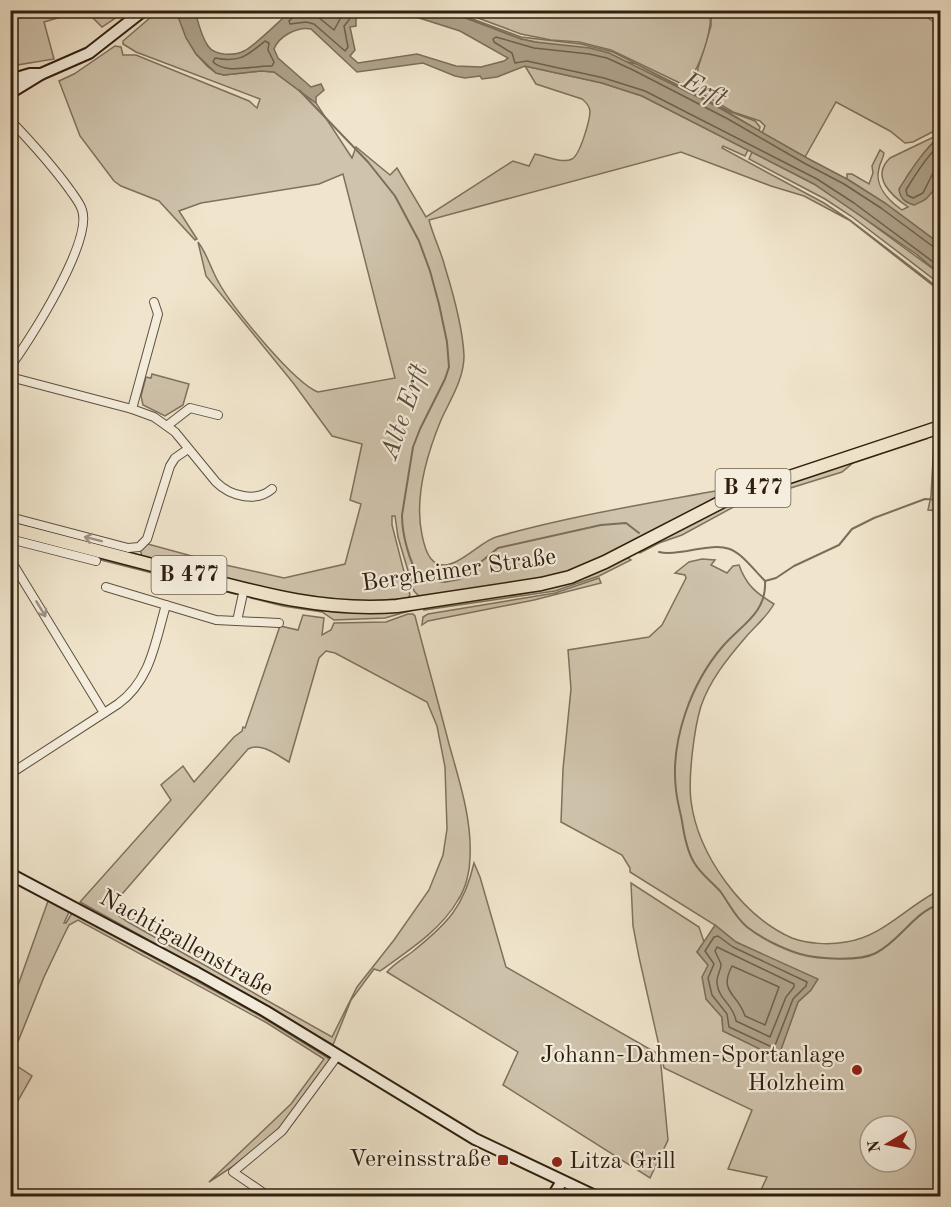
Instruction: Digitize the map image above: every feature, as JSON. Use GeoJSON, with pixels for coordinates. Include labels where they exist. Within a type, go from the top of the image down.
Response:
{"type":"FeatureCollection","features":[{"type":"Feature","properties":{"kind":"main road"},"geometry":{"type":"LineString","coordinates":[[10,93],[41,74],[89,53],[144,10]]}},
{"type":"Feature","properties":{"kind":"main road"},"geometry":{"type":"LineString","coordinates":[[10,80],[30,74],[41,74]]}},
{"type":"Feature","properties":{"kind":"main road","name":"Bergheimer Straße"},"geometry":{"type":"LineString","coordinates":[[10,528],[306,603],[376,607],[424,602],[555,581],[605,562],[735,495],[940,427]]}},
{"type":"Feature","properties":{"kind":"main road","name":"Nachtigallenstraße"},"geometry":{"type":"LineString","coordinates":[[10,873],[197,973],[338,1055],[475,1139],[595,1197]]}},
{"type":"Feature","properties":{"kind":"main road"},"geometry":{"type":"LineString","coordinates":[[553,1197],[562,1181]]}},
{"type":"Feature","properties":{"kind":"street"},"geometry":{"type":"LineString","coordinates":[[10,120],[60,176],[80,205],[84,219],[73,254],[55,295],[33,334],[10,367]]}},
{"type":"Feature","properties":{"kind":"street"},"geometry":{"type":"LineString","coordinates":[[132,409],[158,314],[154,303]]}},
{"type":"Feature","properties":{"kind":"street"},"geometry":{"type":"LineString","coordinates":[[10,377],[132,409],[153,417],[168,425],[216,482],[230,493],[262,496],[273,489]]}},
{"type":"Feature","properties":{"kind":"street"},"geometry":{"type":"LineString","coordinates":[[168,425],[190,408],[218,415]]}},
{"type":"Feature","properties":{"kind":"street"},"geometry":{"type":"LineString","coordinates":[[10,517],[131,548],[138,547],[147,539],[170,466],[175,458],[188,449]]}},
{"type":"Feature","properties":{"kind":"street"},"geometry":{"type":"LineString","coordinates":[[10,538],[96,561]]}},
{"type":"Feature","properties":{"kind":"street"},"geometry":{"type":"LineString","coordinates":[[10,559],[104,713]]}},
{"type":"Feature","properties":{"kind":"street"},"geometry":{"type":"LineString","coordinates":[[106,587],[216,620],[279,623]]}},
{"type":"Feature","properties":{"kind":"street"},"geometry":{"type":"LineString","coordinates":[[237,621],[244,589]]}},
{"type":"Feature","properties":{"kind":"street"},"geometry":{"type":"LineString","coordinates":[[10,774],[127,697],[144,676],[166,605]]}},
{"type":"Feature","properties":{"kind":"street"},"geometry":{"type":"LineString","coordinates":[[268,1197],[233,1172],[282,1131],[338,1055]]}},
{"type":"Feature","properties":{"kind":"shaded area"},"geometry":{"type":"Polygon","coordinates":[[[917,10],[935,23],[940,21],[940,128],[913,142],[905,143],[890,131],[836,102],[805,157],[762,133],[765,126],[760,121],[733,112],[696,90],[698,68],[711,26],[711,11],[917,10]]]}},
{"type":"Feature","properties":{"kind":"shaded area"},"geometry":{"type":"Polygon","coordinates":[[[10,11],[81,11],[44,22],[54,59],[11,66],[10,11]]]}},
{"type":"Feature","properties":{"kind":"shaded area"},"geometry":{"type":"Polygon","coordinates":[[[86,11],[126,11],[102,27],[86,11]]]}},
{"type":"Feature","properties":{"kind":"shaded area"},"geometry":{"type":"Polygon","coordinates":[[[158,11],[176,11],[196,54],[216,73],[224,75],[274,72],[316,103],[352,158],[356,147],[390,175],[397,168],[426,217],[513,161],[529,166],[535,154],[564,161],[575,156],[588,122],[590,111],[588,105],[582,99],[536,84],[525,66],[602,83],[642,96],[748,150],[745,156],[723,146],[722,148],[824,203],[850,220],[940,291],[849,220],[804,196],[681,152],[429,220],[454,299],[462,334],[464,356],[459,381],[441,420],[423,476],[420,521],[426,551],[433,561],[443,565],[451,564],[489,540],[526,529],[741,486],[583,567],[556,576],[424,597],[414,591],[398,537],[395,516],[392,516],[392,525],[410,595],[408,598],[358,602],[323,600],[281,593],[143,559],[140,550],[148,544],[284,578],[345,564],[361,504],[350,500],[362,444],[332,436],[294,384],[206,276],[198,242],[219,283],[237,309],[280,360],[307,386],[318,392],[395,378],[343,174],[319,184],[201,203],[179,211],[197,239],[195,240],[159,201],[114,181],[80,136],[59,81],[74,74],[115,46],[121,47],[123,55],[136,55],[249,101],[257,108],[260,99],[136,52],[123,44],[123,41],[158,11]]]}},
{"type":"Feature","properties":{"kind":"shaded area"},"geometry":{"type":"Polygon","coordinates":[[[447,11],[521,37],[581,44],[613,52],[731,112],[755,121],[760,127],[759,131],[636,64],[521,39],[447,11]]]}},
{"type":"Feature","properties":{"kind":"shaded area"},"geometry":{"type":"Polygon","coordinates":[[[459,11],[710,11],[710,19],[700,61],[684,85],[611,50],[579,42],[551,40],[521,34],[459,11]]]}},
{"type":"Feature","properties":{"kind":"shaded area"},"geometry":{"type":"Polygon","coordinates":[[[940,134],[940,138],[930,146],[906,178],[932,190],[940,174],[940,244],[885,203],[847,179],[847,174],[852,174],[869,184],[873,173],[872,166],[880,150],[884,153],[878,175],[881,187],[888,198],[902,210],[908,207],[886,186],[882,172],[884,165],[890,158],[940,134]]]}},
{"type":"Feature","properties":{"kind":"shaded area"},"geometry":{"type":"Polygon","coordinates":[[[752,152],[814,184],[850,208],[940,274],[940,284],[851,216],[825,199],[749,159],[752,152]]]}},
{"type":"Feature","properties":{"kind":"shaded area"},"geometry":{"type":"Polygon","coordinates":[[[152,374],[189,384],[183,405],[165,416],[143,405],[141,396],[146,377],[151,378],[152,374]]]}},
{"type":"Feature","properties":{"kind":"shaded area"},"geometry":{"type":"Polygon","coordinates":[[[923,438],[926,439],[853,463],[842,472],[739,504],[682,535],[640,553],[639,550],[720,505],[923,438]]]}},
{"type":"Feature","properties":{"kind":"shaded area"},"geometry":{"type":"Polygon","coordinates":[[[940,439],[940,511],[928,510],[934,441],[940,439]]]}},
{"type":"Feature","properties":{"kind":"shaded area"},"geometry":{"type":"Polygon","coordinates":[[[10,533],[233,591],[235,594],[97,559],[10,533]]]}},
{"type":"Feature","properties":{"kind":"shaded area"},"geometry":{"type":"Polygon","coordinates":[[[628,558],[631,560],[599,576],[555,591],[424,610],[425,607],[628,558]]]}},
{"type":"Feature","properties":{"kind":"shaded area"},"geometry":{"type":"Polygon","coordinates":[[[702,559],[715,560],[711,565],[727,573],[733,566],[739,565],[752,588],[774,604],[714,679],[701,706],[696,727],[691,767],[691,801],[703,842],[725,882],[756,915],[774,928],[792,938],[819,943],[846,942],[872,934],[940,890],[940,1196],[771,1196],[761,1190],[767,1177],[728,1169],[752,1110],[664,1068],[633,926],[631,883],[699,927],[704,942],[697,952],[708,965],[706,999],[722,1017],[723,1031],[778,1057],[798,1002],[811,990],[768,958],[736,942],[715,925],[630,872],[622,855],[561,822],[563,769],[571,689],[568,650],[649,637],[662,625],[686,578],[685,575],[675,573],[689,562],[702,559]]]}},
{"type":"Feature","properties":{"kind":"shaded area"},"geometry":{"type":"Polygon","coordinates":[[[599,578],[601,583],[534,600],[428,621],[422,625],[423,617],[428,614],[555,593],[599,578]]]}},
{"type":"Feature","properties":{"kind":"shaded area"},"geometry":{"type":"Polygon","coordinates":[[[253,596],[305,608],[344,612],[412,608],[413,610],[385,618],[334,620],[322,612],[283,606],[251,598],[253,596]]]}},
{"type":"Feature","properties":{"kind":"shaded area"},"geometry":{"type":"Polygon","coordinates":[[[408,614],[415,616],[464,800],[469,828],[469,868],[461,895],[443,921],[402,956],[380,971],[374,969],[351,1000],[333,1045],[268,1006],[80,902],[171,800],[161,785],[183,766],[194,782],[242,731],[243,727],[245,728],[280,626],[298,630],[303,615],[324,618],[322,635],[331,630],[334,623],[386,622],[408,614]],[[326,651],[319,658],[289,762],[264,748],[248,749],[113,907],[119,916],[128,922],[332,1037],[357,987],[429,890],[443,855],[447,829],[445,767],[437,726],[427,702],[335,653],[326,651]]]}},
{"type":"Feature","properties":{"kind":"shaded area"},"geometry":{"type":"Polygon","coordinates":[[[474,863],[506,967],[660,1055],[668,1140],[650,1178],[503,1085],[518,1052],[387,972],[435,932],[452,913],[465,892],[474,863]]]}},
{"type":"Feature","properties":{"kind":"shaded area"},"geometry":{"type":"Polygon","coordinates":[[[48,901],[69,912],[64,923],[72,913],[262,1017],[328,1058],[329,1061],[280,1129],[209,1182],[291,1104],[324,1059],[267,1023],[78,920],[69,925],[63,937],[11,1059],[11,986],[17,988],[48,901]]]}},
{"type":"Feature","properties":{"kind":"shaded area"},"geometry":{"type":"Polygon","coordinates":[[[11,1062],[32,1076],[11,1113],[11,1062]]]}},
{"type":"Feature","properties":{"kind":"water"},"geometry":{"type":"Polygon","coordinates":[[[394,10],[447,11],[521,39],[590,48],[609,53],[716,106],[847,179],[885,203],[940,244],[940,274],[916,254],[814,184],[642,96],[602,83],[525,66],[497,77],[482,79],[480,76],[465,78],[455,76],[423,63],[357,72],[311,29],[300,29],[284,36],[274,49],[278,58],[311,87],[321,84],[324,90],[316,97],[316,103],[274,72],[224,75],[216,73],[196,54],[186,38],[176,11],[195,11],[208,46],[215,52],[230,54],[240,53],[249,48],[291,11],[358,11],[356,26],[350,27],[355,50],[350,56],[358,63],[417,54],[456,66],[481,67],[508,58],[460,31],[394,10]]]}},
{"type":"Feature","properties":{"kind":"water"},"geometry":{"type":"Polygon","coordinates":[[[940,138],[940,170],[936,186],[924,200],[914,205],[908,203],[902,198],[899,189],[923,154],[940,138]]]}},
{"type":"Feature","properties":{"kind":"water"},"geometry":{"type":"Polygon","coordinates":[[[715,925],[736,942],[818,979],[811,990],[798,1002],[778,1058],[723,1031],[722,1017],[706,999],[702,977],[708,965],[697,952],[715,925]]]}},
{"type":"Feature","properties":{"kind":"waterway","name":"Alte Erft"},"geometry":{"type":"LineString","coordinates":[[299,90],[368,162],[395,196],[419,241],[439,304],[447,342],[449,367],[413,447],[402,515],[407,548],[420,578],[444,582],[460,579],[498,548],[601,525],[626,523],[639,533]]}},
{"type":"Feature","properties":{"kind":"waterway"},"geometry":{"type":"LineString","coordinates":[[765,581],[776,578],[794,566],[839,545],[852,529],[874,518],[925,499],[940,500]]}},
{"type":"Feature","properties":{"kind":"waterway","name":"Alte Erft"},"geometry":{"type":"LineString","coordinates":[[659,552],[670,553],[715,547],[732,550],[739,554],[765,581]]}},
{"type":"Feature","properties":{"kind":"waterway"},"geometry":{"type":"LineString","coordinates":[[765,581],[762,602],[752,618],[723,646],[701,677],[692,695],[680,733],[676,752],[676,790],[685,838],[692,859],[747,927],[779,946],[808,956],[849,959],[869,956],[893,941],[923,913],[940,904]]}},
{"type":"Feature","properties":{"kind":"place","name":"Johann-Dahmen-Sportanlage Holzheim"},"geometry":{"type":"Point","coordinates":[857,1070]}},
{"type":"Feature","properties":{"kind":"place","name":"Vereinsstraße"},"geometry":{"type":"Point","coordinates":[503,1160]}},
{"type":"Feature","properties":{"kind":"place","name":"Litza Grill"},"geometry":{"type":"Point","coordinates":[557,1162]}},
{"type":"Feature","properties":{"kind":"water label","name":"Erft"},"geometry":{"type":"Point","coordinates":[704,90]}}]}
